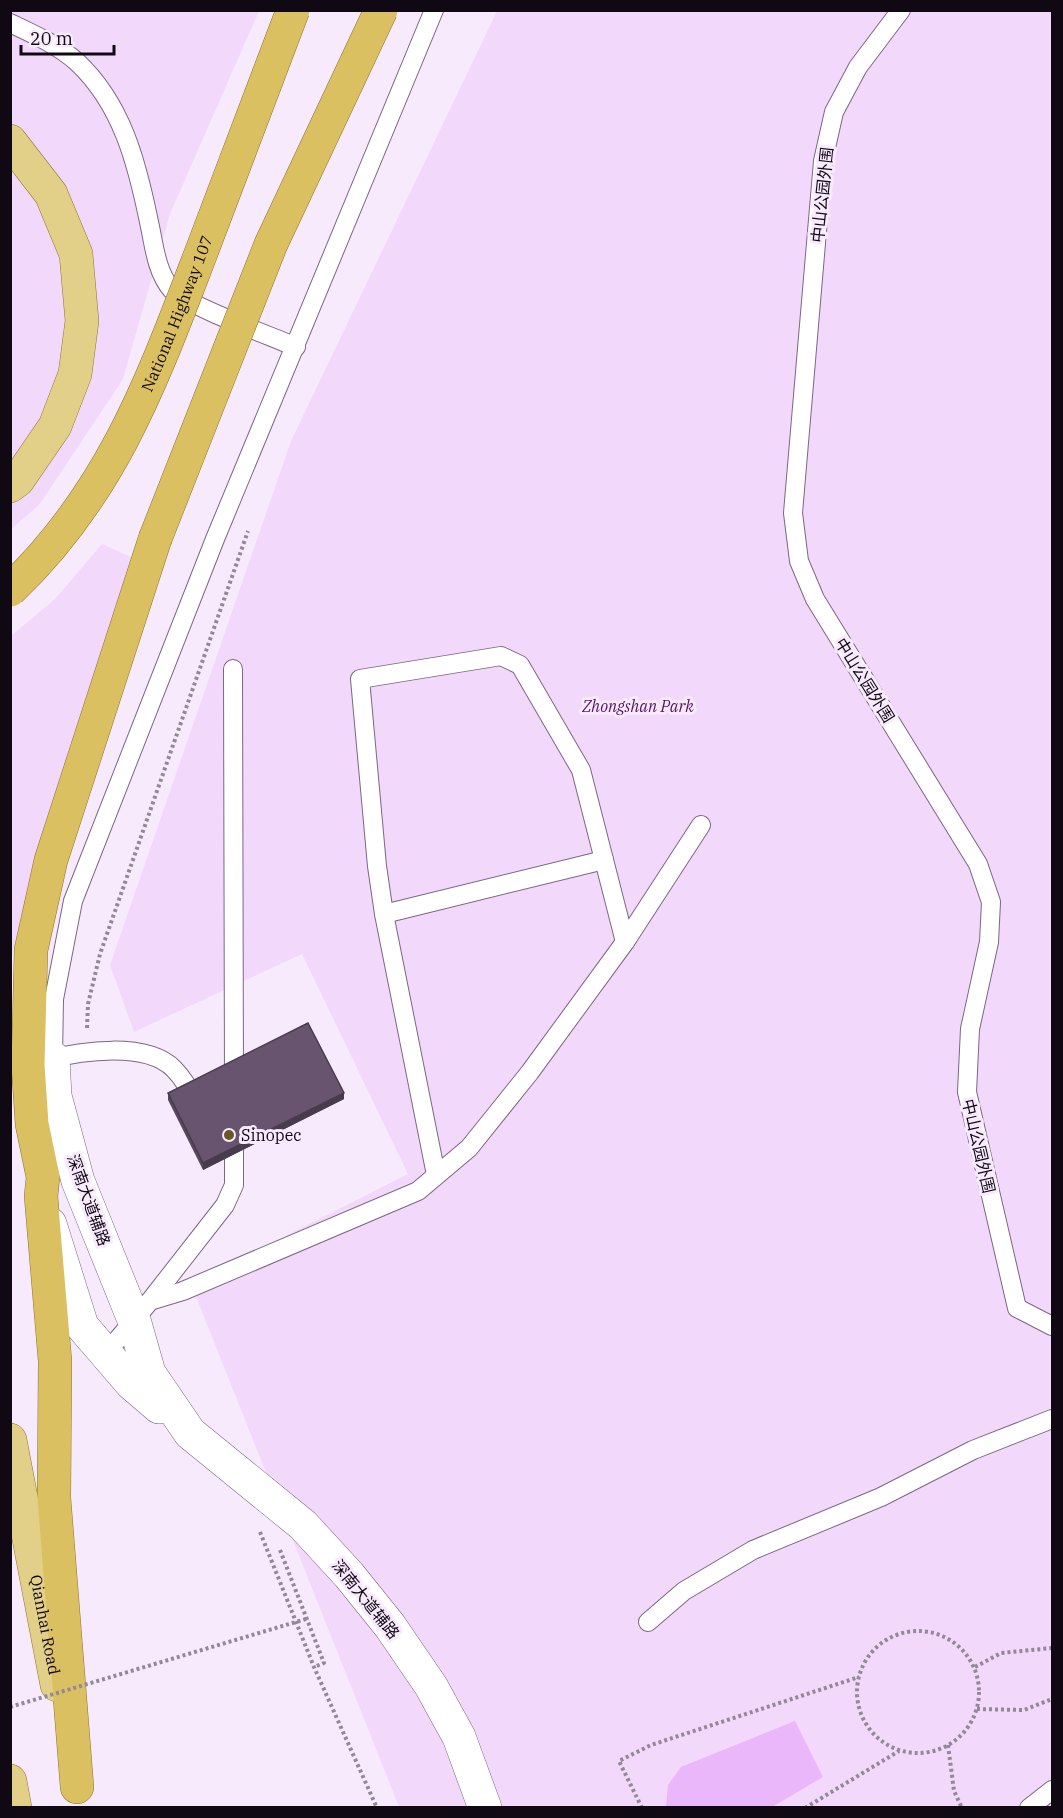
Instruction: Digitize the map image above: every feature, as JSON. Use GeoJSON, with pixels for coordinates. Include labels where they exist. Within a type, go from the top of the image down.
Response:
{"type":"FeatureCollection","features":[{"type":"Feature","properties":{"kind":"highway","name":"National Highway 107"},"geometry":{"type":"LineString","coordinates":[[10,590],[57,540],[88,500],[139,411],[293,10]]}},
{"type":"Feature","properties":{"kind":"highway"},"geometry":{"type":"LineString","coordinates":[[78,1797],[54,1498],[55,1361],[41,1196],[43,1176],[32,1124],[40,1061],[31,950],[39,905],[51,860],[155,539],[271,243],[381,10]]}},
{"type":"Feature","properties":{"kind":"main road"},"geometry":{"type":"LineString","coordinates":[[10,141],[51,194],[76,254],[82,321],[75,374],[55,426],[18,480],[10,486]]}},
{"type":"Feature","properties":{"kind":"main road","name":"Qianhai Road"},"geometry":{"type":"LineString","coordinates":[[10,1440],[78,1797]]}},
{"type":"Feature","properties":{"kind":"main road"},"geometry":{"type":"LineString","coordinates":[[10,1781],[15,1808]]}},
{"type":"Feature","properties":{"kind":"street","name":"深南大道辅路"},"geometry":{"type":"LineString","coordinates":[[40,1061],[55,1096],[78,1181],[142,1310],[149,1373],[190,1433]]}},
{"type":"Feature","properties":{"kind":"street","name":"深南大道辅路"},"geometry":{"type":"LineString","coordinates":[[41,1196],[82,1326],[131,1383],[303,1525],[349,1575],[390,1626],[431,1686],[459,1737],[485,1808]]}},
{"type":"Feature","properties":{"kind":"lane"},"geometry":{"type":"LineString","coordinates":[[196,1104],[190,1089],[173,1067],[151,1056],[86,1050],[40,1061],[73,901],[215,539],[434,10]]}},
{"type":"Feature","properties":{"kind":"lane","name":"中山公园外围"},"geometry":{"type":"LineString","coordinates":[[901,10],[858,67],[834,112],[823,161],[793,513],[799,561],[815,599],[978,864],[990,902],[989,942],[970,1029],[967,1092],[1017,1308],[1053,1326]]}},
{"type":"Feature","properties":{"kind":"lane"},"geometry":{"type":"LineString","coordinates":[[10,22],[45,39],[76,62],[107,97],[128,140],[139,172],[158,262],[164,278],[173,291],[186,299],[296,347]]}},
{"type":"Feature","properties":{"kind":"lane"},"geometry":{"type":"LineString","coordinates":[[436,1176],[384,914],[377,866],[360,679],[501,656],[520,665],[581,770],[625,942]]}},
{"type":"Feature","properties":{"kind":"lane"},"geometry":{"type":"LineString","coordinates":[[113,1345],[225,1205],[234,1185],[233,669]]}},
{"type":"Feature","properties":{"kind":"lane"},"geometry":{"type":"LineString","coordinates":[[142,1310],[418,1191],[470,1148],[530,1072],[625,942],[701,825]]}},
{"type":"Feature","properties":{"kind":"lane"},"geometry":{"type":"LineString","coordinates":[[384,914],[604,860]]}},
{"type":"Feature","properties":{"kind":"lane"},"geometry":{"type":"LineString","coordinates":[[648,1622],[684,1591],[753,1550],[881,1497],[973,1450],[1053,1419]]}},
{"type":"Feature","properties":{"kind":"lane"},"geometry":{"type":"LineString","coordinates":[[1029,1808],[1053,1790]]}},
{"type":"Feature","properties":{"kind":"path"},"geometry":{"type":"LineString","coordinates":[[279,1548],[324,1663],[314,1667]]}},
{"type":"Feature","properties":{"kind":"path"},"geometry":{"type":"LineString","coordinates":[[10,1707],[306,1619]]}},
{"type":"Feature","properties":{"kind":"path"},"geometry":{"type":"LineString","coordinates":[[913,1631],[932,1632],[950,1640],[965,1652],[975,1667],[980,1688],[977,1709],[971,1723],[948,1745],[933,1751],[900,1750],[883,1742],[870,1729],[861,1713],[857,1695],[859,1677],[866,1660],[878,1645],[894,1636],[913,1631]]}},
{"type":"Feature","properties":{"kind":"path"},"geometry":{"type":"LineString","coordinates":[[975,1667],[1002,1653],[1053,1647]]}},
{"type":"Feature","properties":{"kind":"path"},"geometry":{"type":"LineString","coordinates":[[642,1808],[619,1761],[651,1745],[859,1677]]}},
{"type":"Feature","properties":{"kind":"path"},"geometry":{"type":"LineString","coordinates":[[977,1709],[1024,1710],[1053,1699]]}},
{"type":"Feature","properties":{"kind":"path"},"geometry":{"type":"LineString","coordinates":[[948,1745],[954,1791],[962,1808]]}},
{"type":"Feature","properties":{"kind":"path"},"geometry":{"type":"LineString","coordinates":[[805,1808],[900,1750]]}},
{"type":"Feature","properties":{"kind":"green space"},"geometry":{"type":"Polygon","coordinates":[[[11,11],[259,11],[170,214],[123,379],[39,505],[11,529],[11,11]]]}},
{"type":"Feature","properties":{"kind":"green space","name":"Zhongshan Park"},"geometry":{"type":"Polygon","coordinates":[[[497,11],[1052,11],[1052,1807],[399,1807],[191,1284],[408,1174],[302,954],[134,1032],[110,965],[291,441],[497,11]]]}},
{"type":"Feature","properties":{"kind":"green space"},"geometry":{"type":"Polygon","coordinates":[[[102,544],[135,559],[27,897],[11,961],[11,636],[55,599],[102,544]]]}},
{"type":"Feature","properties":{"kind":"shaded area"},"geometry":{"type":"Polygon","coordinates":[[[795,1721],[823,1777],[772,1807],[666,1807],[668,1785],[681,1767],[795,1721]]]}},
{"type":"Feature","properties":{"kind":"building","name":"Sinopec"},"geometry":{"type":"Polygon","coordinates":[[[308,1023],[344,1093],[203,1163],[168,1093],[308,1023]]]}},
{"type":"Feature","properties":{"kind":"place","name":"Sinopec"},"geometry":{"type":"Point","coordinates":[229,1135]}}]}
